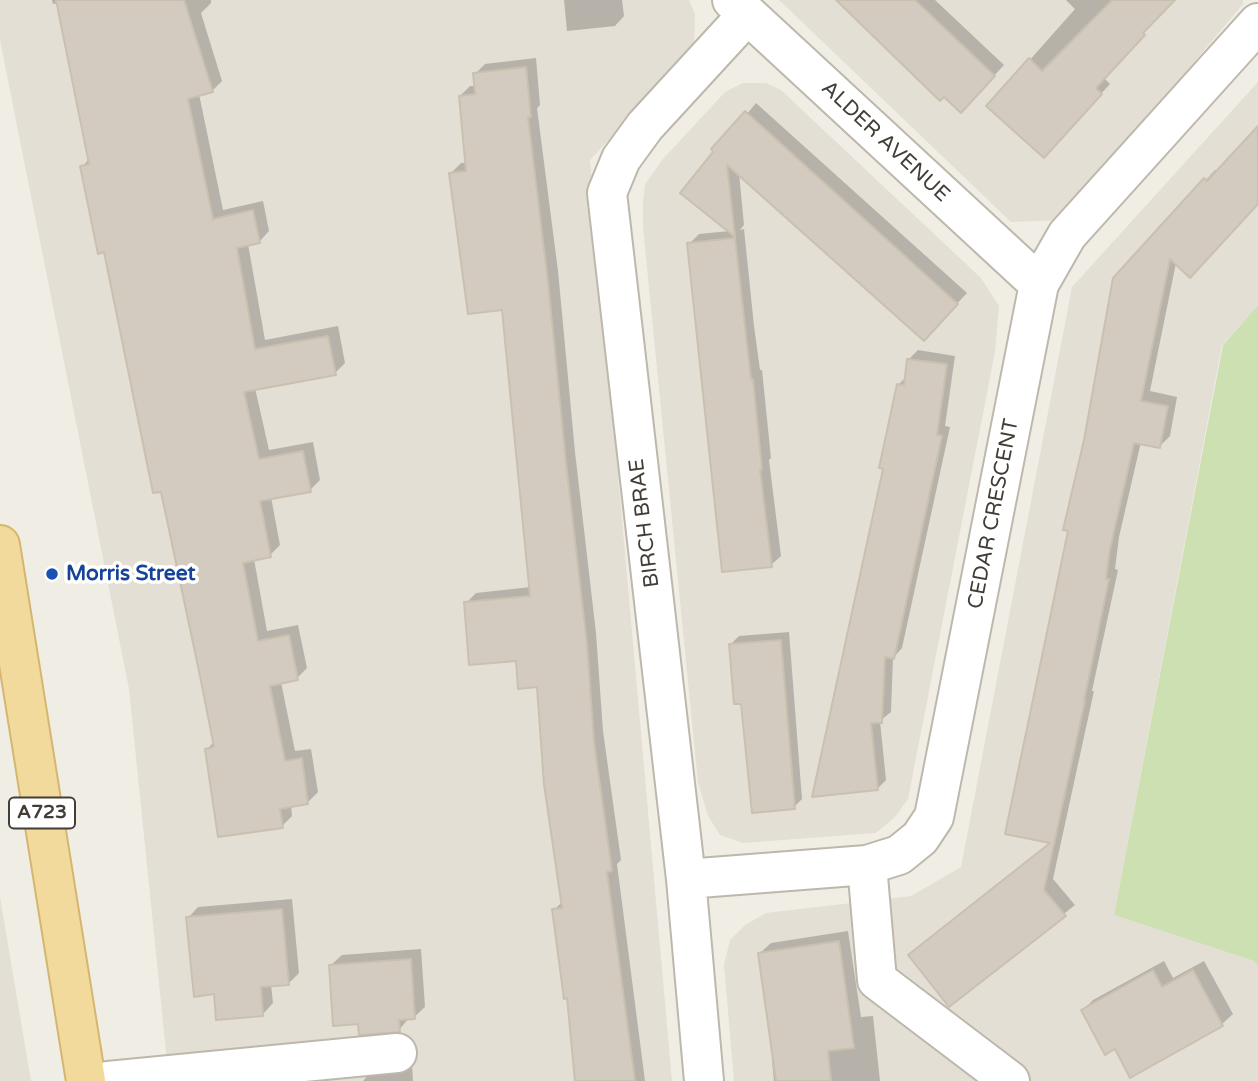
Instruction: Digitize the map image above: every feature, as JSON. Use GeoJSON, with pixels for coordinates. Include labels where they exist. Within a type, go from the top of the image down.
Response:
{"type":"FeatureCollection","features":[{"type":"Feature","properties":{"kind":"main road","name":"A723"},"geometry":{"type":"LineString","coordinates":[[0,545],[86,1081]]}},
{"type":"Feature","properties":{"kind":"street","name":"ALDER AVENUE"},"geometry":{"type":"LineString","coordinates":[[739,8],[1039,284]]}},
{"type":"Feature","properties":{"kind":"street","name":"BIRCH BRAE"},"geometry":{"type":"LineString","coordinates":[[704,1081],[686,879],[607,193],[621,159],[739,8]]}},
{"type":"Feature","properties":{"kind":"street","name":"CEDAR CRESCENT"},"geometry":{"type":"LineString","coordinates":[[686,879],[867,865],[899,855],[920,838],[934,817],[1039,284],[1067,235],[1258,23]]}},
{"type":"Feature","properties":{"kind":"street"},"geometry":{"type":"LineString","coordinates":[[867,865],[877,980],[1010,1081]]}},
{"type":"Feature","properties":{"kind":"street"},"geometry":{"type":"LineString","coordinates":[[108,1081],[397,1053]]}},
{"type":"Feature","properties":{"kind":"shaded area"},"geometry":{"type":"Polygon","coordinates":[[[0,0],[689,0],[695,14],[694,48],[590,160],[672,1081],[169,1081],[129,689],[0,40],[0,0]]]}},
{"type":"Feature","properties":{"kind":"shaded area"},"geometry":{"type":"Polygon","coordinates":[[[779,0],[1243,0],[1243,4],[1061,220],[1011,222],[779,0]]]}},
{"type":"Feature","properties":{"kind":"shaded area"},"geometry":{"type":"Polygon","coordinates":[[[1258,82],[1258,305],[1222,345],[1114,915],[1254,961],[1258,966],[1258,1081],[734,1081],[724,965],[730,940],[745,925],[766,913],[911,896],[961,867],[1072,287],[1258,82]]]}},
{"type":"Feature","properties":{"kind":"shaded area"},"geometry":{"type":"Polygon","coordinates":[[[743,83],[766,83],[781,90],[981,278],[999,306],[995,352],[908,799],[895,817],[876,833],[743,843],[720,835],[708,816],[698,783],[643,227],[643,202],[645,184],[663,159],[725,92],[743,83]]]}},
{"type":"Feature","properties":{"kind":"shaded area"},"geometry":{"type":"Polygon","coordinates":[[[0,897],[31,1081],[0,1081],[0,897]]]}},
{"type":"Feature","properties":{"kind":"green space"},"geometry":{"type":"Polygon","coordinates":[[[1258,305],[1258,966],[1254,961],[1114,915],[1223,345],[1258,305]]]}},
{"type":"Feature","properties":{"kind":"building"},"geometry":{"type":"Polygon","coordinates":[[[56,0],[184,0],[213,92],[188,99],[213,219],[253,210],[260,243],[237,248],[255,349],[328,336],[336,375],[244,392],[259,459],[303,451],[311,492],[260,501],[271,557],[243,563],[258,641],[289,635],[298,680],[270,686],[285,761],[302,758],[308,804],[280,809],[283,828],[218,837],[205,749],[214,747],[161,492],[153,493],[104,252],[98,254],[80,166],[89,164],[56,0]]]}},
{"type":"Feature","properties":{"kind":"building"},"geometry":{"type":"Polygon","coordinates":[[[836,0],[915,0],[995,76],[961,113],[944,97],[940,101],[836,0]]]}},
{"type":"Feature","properties":{"kind":"building"},"geometry":{"type":"Polygon","coordinates":[[[1112,0],[1175,0],[1096,88],[1102,94],[1044,158],[986,106],[1029,58],[1042,71],[1112,0]]]}},
{"type":"Feature","properties":{"kind":"building"},"geometry":{"type":"Polygon","coordinates":[[[526,67],[531,117],[528,117],[587,644],[594,742],[612,871],[607,872],[635,1081],[575,1081],[567,998],[564,999],[552,909],[562,908],[544,784],[537,687],[518,689],[516,661],[469,665],[464,602],[530,596],[502,310],[468,314],[449,173],[466,171],[459,96],[475,94],[473,73],[526,67]]]}},
{"type":"Feature","properties":{"kind":"building"},"geometry":{"type":"Polygon","coordinates":[[[745,111],[958,304],[924,341],[727,165],[735,237],[680,193],[713,152],[711,149],[745,111]]]}},
{"type":"Feature","properties":{"kind":"building"},"geometry":{"type":"Polygon","coordinates":[[[1258,126],[1258,204],[1190,278],[1170,259],[1141,401],[1168,406],[1160,448],[1134,443],[1110,549],[1106,579],[1109,579],[1085,701],[1044,890],[1066,916],[949,1007],[908,955],[1050,843],[1005,834],[1068,531],[1063,530],[1084,440],[1113,278],[1204,178],[1207,181],[1258,126]]]}},
{"type":"Feature","properties":{"kind":"building"},"geometry":{"type":"Polygon","coordinates":[[[735,238],[753,379],[760,470],[772,567],[722,572],[687,243],[735,238]]]}},
{"type":"Feature","properties":{"kind":"building"},"geometry":{"type":"Polygon","coordinates":[[[907,359],[947,364],[937,435],[942,436],[894,659],[885,657],[882,723],[871,723],[878,790],[812,797],[883,469],[879,468],[897,384],[904,385],[907,359]]]}},
{"type":"Feature","properties":{"kind":"building"},"geometry":{"type":"Polygon","coordinates":[[[781,640],[795,809],[752,813],[741,704],[734,704],[729,644],[781,640]]]}},
{"type":"Feature","properties":{"kind":"building"},"geometry":{"type":"Polygon","coordinates":[[[282,909],[289,985],[261,987],[263,1016],[216,1020],[214,994],[194,997],[186,917],[282,909]]]}},
{"type":"Feature","properties":{"kind":"building"},"geometry":{"type":"Polygon","coordinates":[[[839,941],[854,1048],[828,1051],[831,1081],[776,1081],[758,953],[839,941]]]}},
{"type":"Feature","properties":{"kind":"building"},"geometry":{"type":"Polygon","coordinates":[[[411,959],[415,1019],[399,1020],[400,1032],[359,1035],[358,1024],[333,1026],[329,965],[411,959]]]}},
{"type":"Feature","properties":{"kind":"building"},"geometry":{"type":"Polygon","coordinates":[[[1153,970],[1162,987],[1193,970],[1223,1026],[1130,1078],[1115,1049],[1105,1055],[1081,1010],[1153,970]]]}},
{"type":"Feature","properties":{"kind":"place","name":"Morris Street"},"geometry":{"type":"Point","coordinates":[52,574]}}]}
